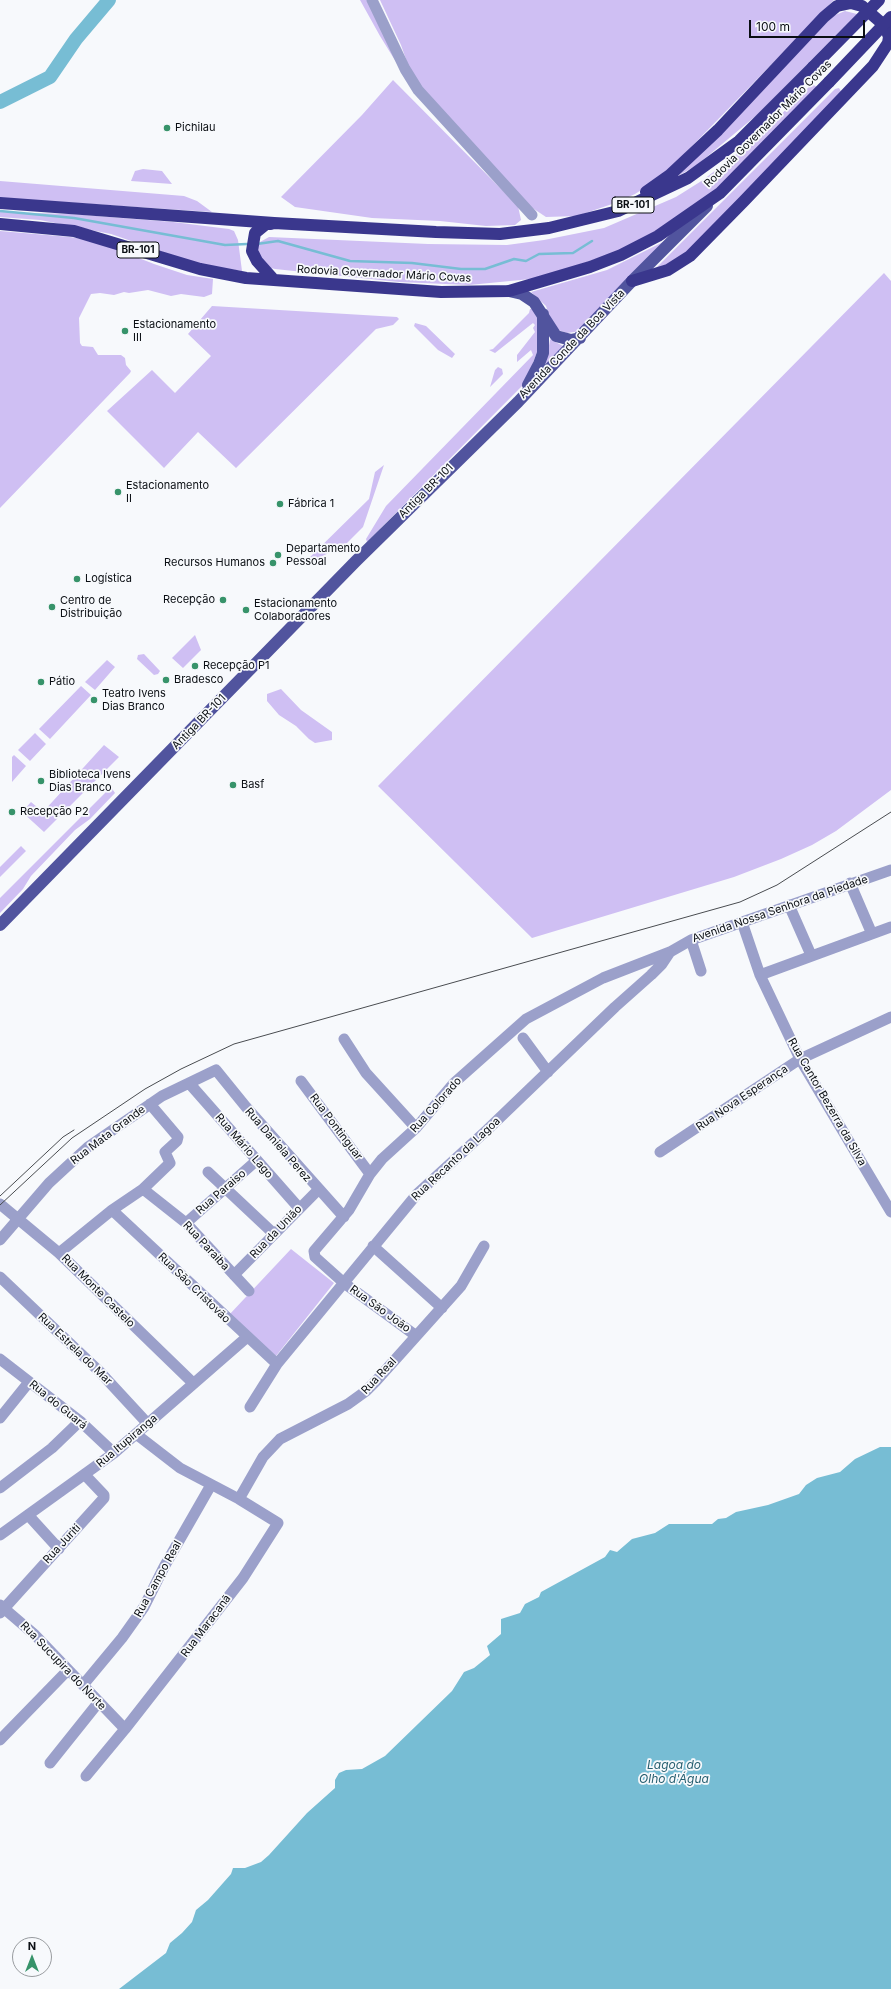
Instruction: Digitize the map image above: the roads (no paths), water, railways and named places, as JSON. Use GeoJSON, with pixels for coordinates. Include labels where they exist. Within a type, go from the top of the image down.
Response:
{"type":"FeatureCollection","features":[{"type":"Feature","properties":{"kind":"highway","name":"Rodovia Governador Mário Covas"},"geometry":{"type":"LineString","coordinates":[[0,203],[274,223],[500,234],[549,228],[618,211],[676,185],[729,149],[814,67],[879,0]]}},
{"type":"Feature","properties":{"kind":"highway"},"geometry":{"type":"LineString","coordinates":[[618,211],[670,174],[718,130],[837,6],[851,3],[862,6],[885,26],[889,37],[888,42],[873,66],[739,207],[690,256],[668,270],[632,281]]}},
{"type":"Feature","properties":{"kind":"highway","name":"Rodovia Governador Mário Covas"},"geometry":{"type":"LineString","coordinates":[[0,224],[74,231],[200,269],[246,278],[441,292],[509,290],[574,273],[621,255],[658,236],[720,193],[891,17]]}},
{"type":"Feature","properties":{"kind":"highway"},"geometry":{"type":"LineString","coordinates":[[274,223],[266,224],[255,233],[252,251],[257,261],[274,280]]}},
{"type":"Feature","properties":{"kind":"main road","name":"Avenida Conde da Boa Vista"},"geometry":{"type":"LineString","coordinates":[[518,402],[580,338],[632,281],[720,193]]}},
{"type":"Feature","properties":{"kind":"main road","name":"BR-101"},"geometry":{"type":"LineString","coordinates":[[509,290],[531,300],[543,314]]}},
{"type":"Feature","properties":{"kind":"main road","name":"Avenida Conde da Boa Vista"},"geometry":{"type":"LineString","coordinates":[[518,402],[541,359],[544,340],[543,314]]}},
{"type":"Feature","properties":{"kind":"main road"},"geometry":{"type":"LineString","coordinates":[[543,314],[551,331],[556,336],[570,340],[580,338]]}},
{"type":"Feature","properties":{"kind":"main road","name":"Antiga BR-101"},"geometry":{"type":"LineString","coordinates":[[0,925],[356,561],[518,402]]}},
{"type":"Feature","properties":{"kind":"street"},"geometry":{"type":"LineString","coordinates":[[372,0],[405,69],[418,90],[532,216]]}},
{"type":"Feature","properties":{"kind":"street","name":"Avenida Nossa Senhora da Piedade"},"geometry":{"type":"LineString","coordinates":[[670,952],[691,940],[850,883],[891,870]]}},
{"type":"Feature","properties":{"kind":"street"},"geometry":{"type":"LineString","coordinates":[[850,883],[872,934]]}},
{"type":"Feature","properties":{"kind":"street"},"geometry":{"type":"LineString","coordinates":[[789,905],[811,955]]}},
{"type":"Feature","properties":{"kind":"street","name":"Rua Cantor Bezerra da Silva"},"geometry":{"type":"LineString","coordinates":[[742,922],[760,975],[800,1059],[825,1104],[891,1212]]}},
{"type":"Feature","properties":{"kind":"street"},"geometry":{"type":"LineString","coordinates":[[760,975],[891,926]]}},
{"type":"Feature","properties":{"kind":"street"},"geometry":{"type":"LineString","coordinates":[[691,940],[701,971]]}},
{"type":"Feature","properties":{"kind":"street","name":"Rua Recanto da Lagoa"},"geometry":{"type":"LineString","coordinates":[[250,1407],[277,1364],[373,1246],[427,1185],[487,1130],[615,1007],[660,967],[670,952]]}},
{"type":"Feature","properties":{"kind":"street","name":"Rua Colorado"},"geometry":{"type":"LineString","coordinates":[[344,1283],[315,1257],[314,1251],[344,1217],[370,1174],[382,1159],[416,1128],[454,1083],[526,1020],[603,978],[670,952]]}},
{"type":"Feature","properties":{"kind":"street","name":"Rua Nova Esperança"},"geometry":{"type":"LineString","coordinates":[[660,1152],[800,1059],[891,1017]]}},
{"type":"Feature","properties":{"kind":"street"},"geometry":{"type":"LineString","coordinates":[[523,1038],[548,1072]]}},
{"type":"Feature","properties":{"kind":"street"},"geometry":{"type":"LineString","coordinates":[[344,1039],[366,1073],[416,1128]]}},
{"type":"Feature","properties":{"kind":"street","name":"Rua Mata Grande"},"geometry":{"type":"LineString","coordinates":[[0,1240],[49,1183],[74,1160],[116,1126],[150,1104],[216,1070]]}},
{"type":"Feature","properties":{"kind":"street","name":"Rua Daniela Perez"},"geometry":{"type":"LineString","coordinates":[[216,1070],[246,1108],[318,1190],[344,1217]]}},
{"type":"Feature","properties":{"kind":"street","name":"Rua Pontinguar"},"geometry":{"type":"LineString","coordinates":[[301,1081],[370,1174]]}},
{"type":"Feature","properties":{"kind":"street","name":"Rua Mário Lago"},"geometry":{"type":"LineString","coordinates":[[189,1083],[256,1161],[299,1208]]}},
{"type":"Feature","properties":{"kind":"street"},"geometry":{"type":"LineString","coordinates":[[59,1253],[112,1210],[143,1189],[170,1162],[165,1152],[179,1138],[150,1104]]}},
{"type":"Feature","properties":{"kind":"street","name":"Rua Paraiso"},"geometry":{"type":"LineString","coordinates":[[186,1223],[256,1161]]}},
{"type":"Feature","properties":{"kind":"street"},"geometry":{"type":"LineString","coordinates":[[208,1172],[274,1234]]}},
{"type":"Feature","properties":{"kind":"street","name":"Rua Paraiba"},"geometry":{"type":"LineString","coordinates":[[143,1189],[186,1223],[249,1291]]}},
{"type":"Feature","properties":{"kind":"street","name":"Rua da União"},"geometry":{"type":"LineString","coordinates":[[234,1275],[318,1190]]}},
{"type":"Feature","properties":{"kind":"street","name":"Rua Monte Castelo"},"geometry":{"type":"LineString","coordinates":[[0,1204],[59,1253],[193,1383]]}},
{"type":"Feature","properties":{"kind":"street","name":"Rua São Cristovão"},"geometry":{"type":"LineString","coordinates":[[112,1210],[246,1338],[277,1364]]}},
{"type":"Feature","properties":{"kind":"street"},"geometry":{"type":"LineString","coordinates":[[373,1246],[442,1308]]}},
{"type":"Feature","properties":{"kind":"street","name":"Rua Real"},"geometry":{"type":"LineString","coordinates":[[239,1499],[263,1457],[274,1444],[288,1434],[348,1404],[366,1391],[415,1335],[442,1308],[461,1286],[484,1246]]}},
{"type":"Feature","properties":{"kind":"street","name":"Rua Estrela do Mar"},"geometry":{"type":"LineString","coordinates":[[0,1277],[100,1372],[148,1424]]}},
{"type":"Feature","properties":{"kind":"street","name":"Rua São João"},"geometry":{"type":"LineString","coordinates":[[344,1283],[415,1335]]}},
{"type":"Feature","properties":{"kind":"street","name":"Rua Itupiranga"},"geometry":{"type":"LineString","coordinates":[[0,1535],[29,1516],[114,1453],[246,1338]]}},
{"type":"Feature","properties":{"kind":"street","name":"Rua do Guará"},"geometry":{"type":"LineString","coordinates":[[2,1363],[80,1421],[114,1453]]}},
{"type":"Feature","properties":{"kind":"street"},"geometry":{"type":"LineString","coordinates":[[0,1418],[29,1382]]}},
{"type":"Feature","properties":{"kind":"street"},"geometry":{"type":"LineString","coordinates":[[2,1483],[52,1448],[80,1421]]}},
{"type":"Feature","properties":{"kind":"street"},"geometry":{"type":"LineString","coordinates":[[136,1434],[171,1462],[239,1499]]}},
{"type":"Feature","properties":{"kind":"street","name":"Rua Juriti"},"geometry":{"type":"LineString","coordinates":[[1,1609],[59,1549],[104,1498],[104,1495],[85,1475]]}},
{"type":"Feature","properties":{"kind":"street","name":"Rua Campo Real"},"geometry":{"type":"LineString","coordinates":[[83,1685],[118,1643],[144,1606],[164,1567],[211,1485]]}},
{"type":"Feature","properties":{"kind":"street","name":"Rua Maracanã"},"geometry":{"type":"LineString","coordinates":[[125,1729],[243,1578],[277,1525],[278,1522],[274,1519],[239,1499]]}},
{"type":"Feature","properties":{"kind":"street"},"geometry":{"type":"LineString","coordinates":[[29,1516],[59,1549]]}},
{"type":"Feature","properties":{"kind":"street","name":"Rua Sucupira do Norte"},"geometry":{"type":"LineString","coordinates":[[1,1609],[35,1635],[83,1685],[98,1703],[125,1729]]}},
{"type":"Feature","properties":{"kind":"street"},"geometry":{"type":"LineString","coordinates":[[0,1740],[68,1670]]}},
{"type":"Feature","properties":{"kind":"street"},"geometry":{"type":"LineString","coordinates":[[50,1763],[98,1703]]}},
{"type":"Feature","properties":{"kind":"street"},"geometry":{"type":"LineString","coordinates":[[86,1776],[125,1729]]}},
{"type":"Feature","properties":{"kind":"water","name":"Lagoa do Olho d'Água"},"geometry":{"type":"Polygon","coordinates":[[[880,1447],[891,1447],[891,1989],[119,1989],[166,1953],[170,1943],[192,1922],[196,1910],[208,1900],[231,1874],[233,1868],[245,1868],[261,1862],[307,1813],[335,1788],[335,1780],[339,1773],[346,1770],[362,1769],[385,1756],[452,1691],[464,1672],[474,1668],[490,1655],[487,1646],[501,1634],[501,1619],[520,1613],[525,1604],[539,1597],[541,1592],[605,1557],[610,1550],[617,1552],[632,1539],[655,1533],[669,1524],[712,1524],[718,1519],[726,1518],[736,1512],[768,1505],[799,1494],[806,1485],[817,1478],[840,1472],[855,1459],[880,1447]]]}},
{"type":"Feature","properties":{"kind":"waterway"},"geometry":{"type":"LineString","coordinates":[[0,102],[50,77],[76,39],[109,0]]}},
{"type":"Feature","properties":{"kind":"waterway"},"geometry":{"type":"LineString","coordinates":[[0,211],[74,218],[225,245],[247,244]]}},
{"type":"Feature","properties":{"kind":"waterway"},"geometry":{"type":"LineString","coordinates":[[257,244],[278,241],[350,261],[412,263],[461,269],[485,269],[514,259],[526,261],[539,254],[573,253],[592,241]]}},
{"type":"Feature","properties":{"kind":"tram line"},"geometry":{"type":"LineString","coordinates":[[0,1205],[72,1138],[145,1089],[181,1069],[234,1044],[740,902],[777,885],[891,812]]}},
{"type":"Feature","properties":{"kind":"tram line"},"geometry":{"type":"LineString","coordinates":[[0,1196],[63,1137],[74,1130]]}},
{"type":"Feature","properties":{"kind":"place","name":"Pichilau"},"geometry":{"type":"Point","coordinates":[167,128]}},
{"type":"Feature","properties":{"kind":"place","name":"Estacionamento III"},"geometry":{"type":"Point","coordinates":[125,331]}},
{"type":"Feature","properties":{"kind":"place","name":"Estacionamento II"},"geometry":{"type":"Point","coordinates":[118,492]}},
{"type":"Feature","properties":{"kind":"place","name":"Fábrica 1"},"geometry":{"type":"Point","coordinates":[280,504]}},
{"type":"Feature","properties":{"kind":"place","name":"Departamento Pessoal"},"geometry":{"type":"Point","coordinates":[278,555]}},
{"type":"Feature","properties":{"kind":"place","name":"Recursos Humanos"},"geometry":{"type":"Point","coordinates":[273,563]}},
{"type":"Feature","properties":{"kind":"place","name":"Logística"},"geometry":{"type":"Point","coordinates":[77,579]}},
{"type":"Feature","properties":{"kind":"place","name":"Recepção"},"geometry":{"type":"Point","coordinates":[223,600]}},
{"type":"Feature","properties":{"kind":"place","name":"Centro de Distribuição"},"geometry":{"type":"Point","coordinates":[52,607]}},
{"type":"Feature","properties":{"kind":"place","name":"Estacionamento Colaboradores"},"geometry":{"type":"Point","coordinates":[246,610]}},
{"type":"Feature","properties":{"kind":"place","name":"Recepção P1"},"geometry":{"type":"Point","coordinates":[195,666]}},
{"type":"Feature","properties":{"kind":"place","name":"Bradesco"},"geometry":{"type":"Point","coordinates":[166,680]}},
{"type":"Feature","properties":{"kind":"place","name":"Pátio"},"geometry":{"type":"Point","coordinates":[41,682]}},
{"type":"Feature","properties":{"kind":"place","name":"Teatro Ivens Dias Branco"},"geometry":{"type":"Point","coordinates":[94,700]}},
{"type":"Feature","properties":{"kind":"place","name":"Biblioteca Ivens Dias Branco"},"geometry":{"type":"Point","coordinates":[41,781]}},
{"type":"Feature","properties":{"kind":"place","name":"Basf"},"geometry":{"type":"Point","coordinates":[233,785]}},
{"type":"Feature","properties":{"kind":"place","name":"Recepção P2"},"geometry":{"type":"Point","coordinates":[12,812]}}]}
